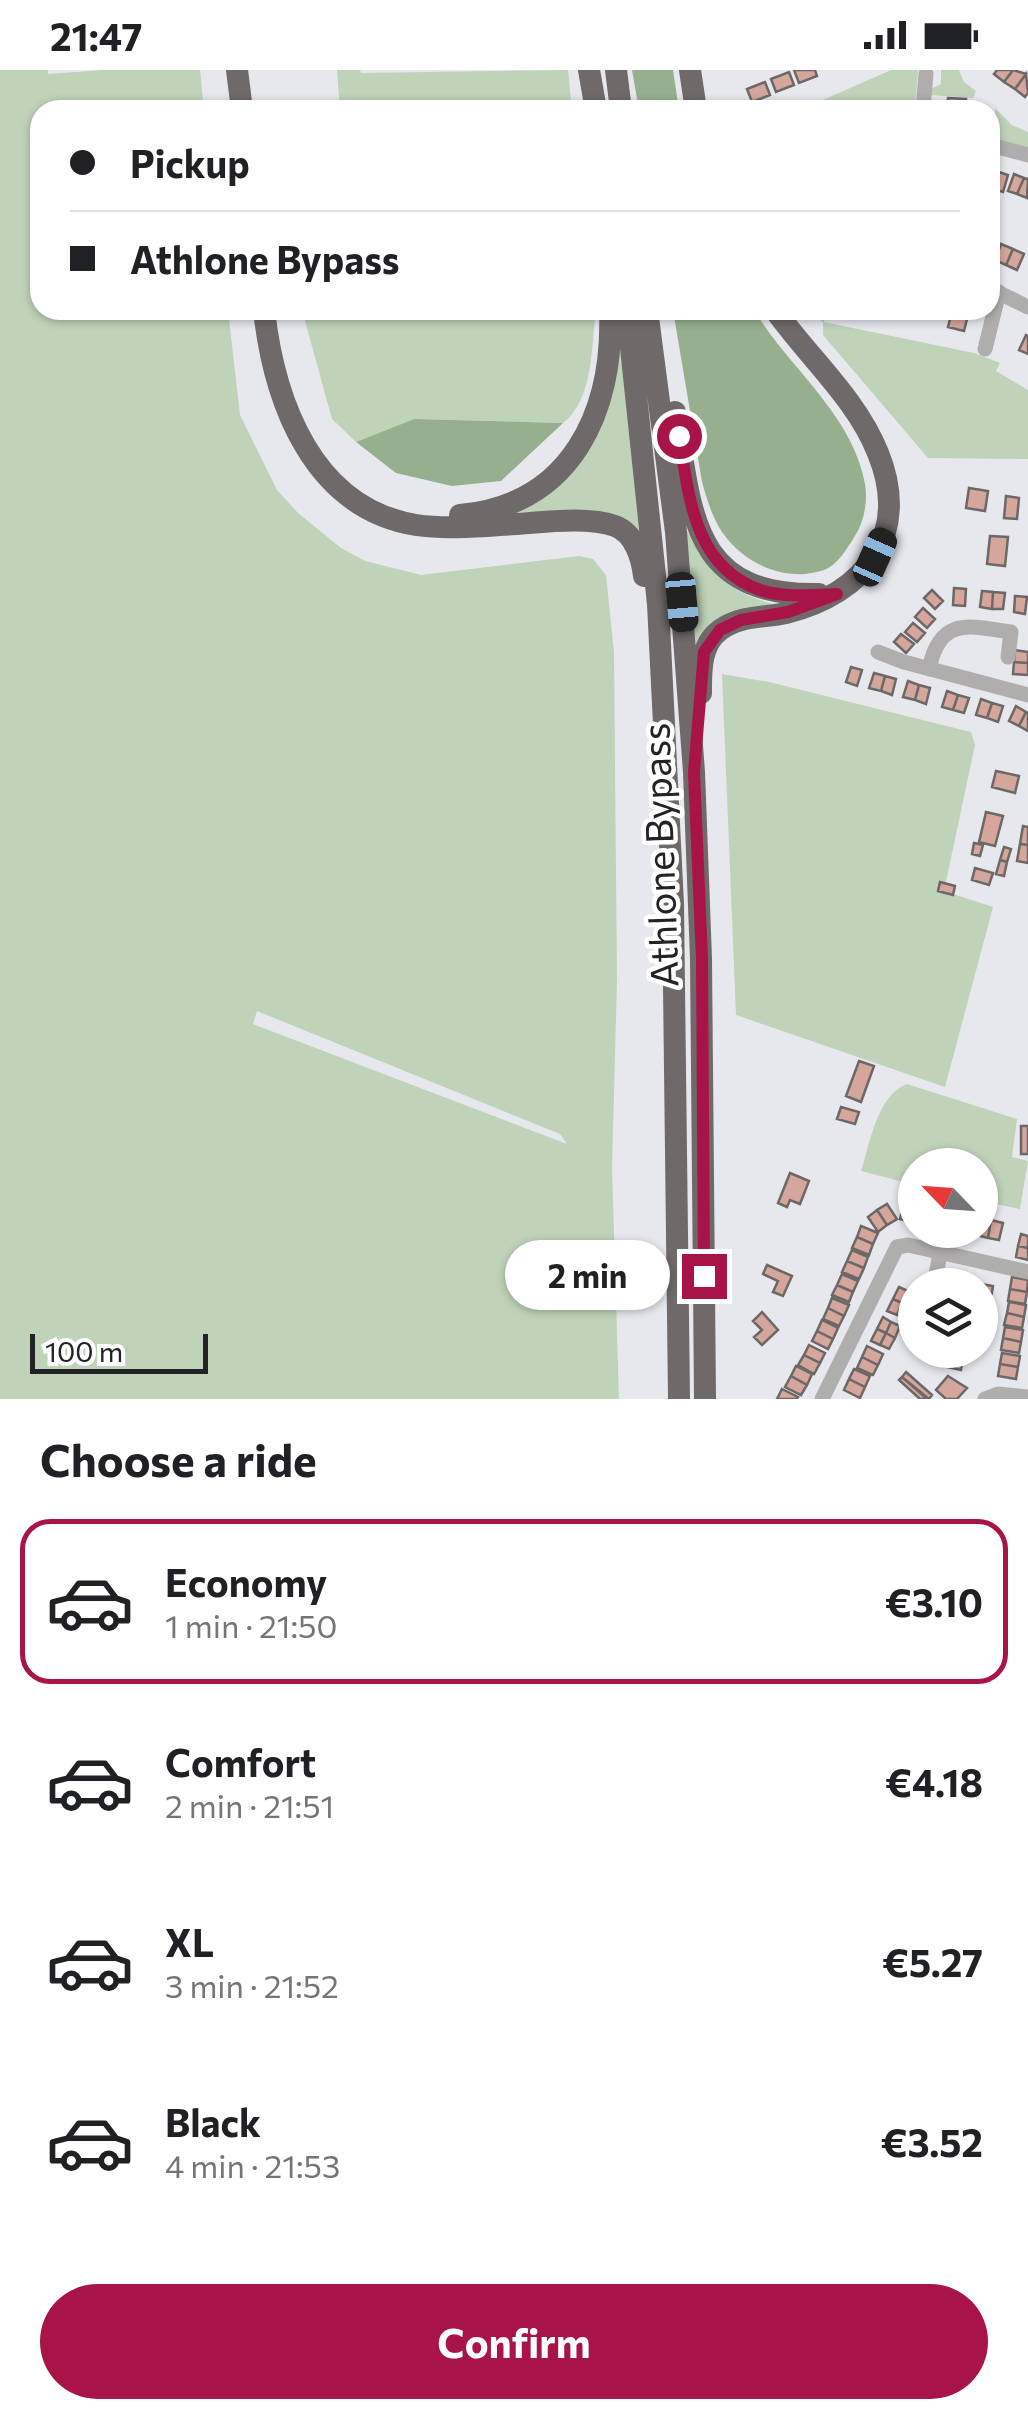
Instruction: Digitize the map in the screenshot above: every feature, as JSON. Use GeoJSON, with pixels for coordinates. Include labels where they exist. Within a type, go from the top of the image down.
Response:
{"type":"FeatureCollection","features":[{"type":"Feature","properties":{"kind":"highway"},"geometry":{"type":"LineString","coordinates":[[238,70],[241,100]]}},
{"type":"Feature","properties":{"kind":"highway"},"geometry":{"type":"LineString","coordinates":[[252,70],[255,100]]}},
{"type":"Feature","properties":{"kind":"highway"},"geometry":{"type":"LineString","coordinates":[[589,70],[594,100]]}},
{"type":"Feature","properties":{"kind":"highway"},"geometry":{"type":"LineString","coordinates":[[616,70],[620,100]]}},
{"type":"Feature","properties":{"kind":"highway"},"geometry":{"type":"LineString","coordinates":[[690,70],[694,100]]}},
{"type":"Feature","properties":{"kind":"highway"},"geometry":{"type":"LineString","coordinates":[[266,320],[284,405],[299,438],[329,479],[380,514],[415,525],[584,522],[618,526],[636,546],[644,565],[648,614],[660,652]]}},
{"type":"Feature","properties":{"kind":"highway"},"geometry":{"type":"LineString","coordinates":[[280,320],[291,386],[309,432],[322,452],[352,484],[373,497],[397,508],[448,516],[500,507],[544,484],[565,465],[586,438],[598,413],[610,355],[610,320]]}},
{"type":"Feature","properties":{"kind":"highway","name":"Athlone Bypass"},"geometry":{"type":"LineString","coordinates":[[641,320],[647,482],[673,904],[678,1399]]}},
{"type":"Feature","properties":{"kind":"highway","name":"Athlone Bypass"},"geometry":{"type":"LineString","coordinates":[[642,320],[676,532],[694,772],[702,959],[705,1399]]}},
{"type":"Feature","properties":{"kind":"highway"},"geometry":{"type":"LineString","coordinates":[[644,320],[674,407],[693,518],[701,539],[727,569],[762,591],[837,594]]}},
{"type":"Feature","properties":{"kind":"highway"},"geometry":{"type":"LineString","coordinates":[[694,772],[701,673],[710,640],[741,620],[788,612],[837,594],[866,571],[884,539],[889,494],[886,475],[862,423],[784,320]]}},
{"type":"Feature","properties":{"kind":"street"},"geometry":{"type":"LineString","coordinates":[[924,100],[926,74]]}},
{"type":"Feature","properties":{"kind":"street"},"geometry":{"type":"LineString","coordinates":[[1000,148],[1028,155]]}},
{"type":"Feature","properties":{"kind":"street"},"geometry":{"type":"LineString","coordinates":[[1000,293],[1028,307]]}},
{"type":"Feature","properties":{"kind":"street"},"geometry":{"type":"LineString","coordinates":[[984,349],[989,320]]}},
{"type":"Feature","properties":{"kind":"street"},"geometry":{"type":"LineString","coordinates":[[929,668],[937,645],[952,629],[966,626],[1028,634]]}},
{"type":"Feature","properties":{"kind":"street"},"geometry":{"type":"LineString","coordinates":[[1008,657],[1011,632]]}},
{"type":"Feature","properties":{"kind":"street"},"geometry":{"type":"LineString","coordinates":[[878,652],[1028,694]]}},
{"type":"Feature","properties":{"kind":"street"},"geometry":{"type":"LineString","coordinates":[[822,1399],[897,1247],[908,1245],[1028,1272]]}},
{"type":"Feature","properties":{"kind":"street"},"geometry":{"type":"LineString","coordinates":[[937,1268],[940,1254]]}},
{"type":"Feature","properties":{"kind":"street"},"geometry":{"type":"LineString","coordinates":[[984,1399],[998,1394],[1028,1397]]}},
{"type":"Feature","properties":{"kind":"green space"},"geometry":{"type":"Polygon","coordinates":[[[0,70],[48,70],[48,74],[200,70],[203,100],[30,100],[30,320],[229,320],[240,415],[277,490],[341,548],[365,561],[421,575],[579,556],[593,559],[606,575],[614,652],[617,981],[612,1168],[619,1399],[0,1399],[0,70]],[[257,1011],[253,1024],[567,1144],[560,1134],[257,1011]]]}},
{"type":"Feature","properties":{"kind":"green space"},"geometry":{"type":"Polygon","coordinates":[[[337,70],[568,70],[571,100],[339,100],[337,70]]]}},
{"type":"Feature","properties":{"kind":"green space"},"geometry":{"type":"Polygon","coordinates":[[[632,70],[673,70],[678,100],[637,100],[632,70]]]}},
{"type":"Feature","properties":{"kind":"green space"},"geometry":{"type":"Polygon","coordinates":[[[891,70],[918,70],[916,100],[823,100],[891,70]]]}},
{"type":"Feature","properties":{"kind":"green space"},"geometry":{"type":"Polygon","coordinates":[[[941,70],[959,70],[964,82],[976,91],[973,98],[930,95],[931,89],[941,84],[941,70]]]}},
{"type":"Feature","properties":{"kind":"green space"},"geometry":{"type":"Polygon","coordinates":[[[1000,113],[1012,125],[1028,132],[1028,149],[1000,140],[1000,113]]]}},
{"type":"Feature","properties":{"kind":"green space"},"geometry":{"type":"Polygon","coordinates":[[[305,320],[595,320],[586,386],[573,413],[563,423],[414,419],[356,442],[332,419],[305,320]]]}},
{"type":"Feature","properties":{"kind":"green space"},"geometry":{"type":"Polygon","coordinates":[[[675,320],[761,320],[848,436],[865,484],[866,505],[861,524],[842,556],[829,568],[810,573],[781,572],[754,562],[731,543],[718,526],[702,482],[675,320]]]}},
{"type":"Feature","properties":{"kind":"green space"},"geometry":{"type":"Polygon","coordinates":[[[820,320],[974,353],[1000,363],[996,371],[1028,390],[1028,459],[928,458],[823,335],[820,320]]]}},
{"type":"Feature","properties":{"kind":"green space"},"geometry":{"type":"Polygon","coordinates":[[[619,338],[641,539],[475,522],[554,486],[619,338]]]}},
{"type":"Feature","properties":{"kind":"green space"},"geometry":{"type":"Polygon","coordinates":[[[414,419],[563,423],[501,481],[452,486],[396,473],[356,442],[414,419]]]}},
{"type":"Feature","properties":{"kind":"green space"},"geometry":{"type":"Polygon","coordinates":[[[684,523],[701,556],[721,578],[746,594],[780,606],[696,651],[684,523]]]}},
{"type":"Feature","properties":{"kind":"green space"},"geometry":{"type":"Polygon","coordinates":[[[722,674],[971,732],[975,745],[944,891],[993,907],[945,1087],[736,1015],[722,674]]]}},
{"type":"Feature","properties":{"kind":"green space"},"geometry":{"type":"Polygon","coordinates":[[[907,1084],[1017,1119],[1012,1157],[1028,1161],[1020,1209],[998,1205],[998,1148],[898,1148],[898,1181],[861,1171],[882,1109],[907,1084]]]}},
{"type":"Feature","properties":{"kind":"building"},"geometry":{"type":"Polygon","coordinates":[[[794,70],[815,70],[817,76],[799,83],[794,70]]]}},
{"type":"Feature","properties":{"kind":"building"},"geometry":{"type":"Polygon","coordinates":[[[997,70],[1013,70],[1004,82],[994,74],[997,70]]]}},
{"type":"Feature","properties":{"kind":"building"},"geometry":{"type":"Polygon","coordinates":[[[1013,70],[1026,74],[1015,89],[1004,82],[1013,70]]]}},
{"type":"Feature","properties":{"kind":"building"},"geometry":{"type":"Polygon","coordinates":[[[789,72],[794,85],[776,92],[771,79],[789,72]]]}},
{"type":"Feature","properties":{"kind":"building"},"geometry":{"type":"Polygon","coordinates":[[[1026,74],[1028,93],[1025,97],[1015,89],[1026,74]]]}},
{"type":"Feature","properties":{"kind":"building"},"geometry":{"type":"Polygon","coordinates":[[[765,82],[770,95],[751,100],[747,89],[765,82]]]}},
{"type":"Feature","properties":{"kind":"building"},"geometry":{"type":"Polygon","coordinates":[[[1000,172],[1008,175],[1003,192],[1000,191],[1000,172]]]}},
{"type":"Feature","properties":{"kind":"building"},"geometry":{"type":"Polygon","coordinates":[[[1014,174],[1024,178],[1017,194],[1008,191],[1014,174]]]}},
{"type":"Feature","properties":{"kind":"building"},"geometry":{"type":"Polygon","coordinates":[[[1024,178],[1028,179],[1027,198],[1017,194],[1024,178]]]}},
{"type":"Feature","properties":{"kind":"building"},"geometry":{"type":"Polygon","coordinates":[[[1000,247],[1013,249],[1006,265],[1000,262],[1000,247]]]}},
{"type":"Feature","properties":{"kind":"building"},"geometry":{"type":"Polygon","coordinates":[[[1013,249],[1024,254],[1017,270],[1006,265],[1013,249]]]}},
{"type":"Feature","properties":{"kind":"building"},"geometry":{"type":"Polygon","coordinates":[[[950,320],[967,320],[964,331],[948,327],[950,320]]]}},
{"type":"Feature","properties":{"kind":"building"},"geometry":{"type":"Polygon","coordinates":[[[1028,336],[1028,354],[1019,350],[1028,336]]]}},
{"type":"Feature","properties":{"kind":"building"},"geometry":{"type":"Polygon","coordinates":[[[969,488],[988,491],[985,511],[966,508],[969,488]]]}},
{"type":"Feature","properties":{"kind":"building"},"geometry":{"type":"Polygon","coordinates":[[[1006,496],[1019,498],[1017,519],[1004,518],[1006,496]]]}},
{"type":"Feature","properties":{"kind":"building"},"geometry":{"type":"Polygon","coordinates":[[[990,536],[1008,537],[1005,566],[987,564],[990,536]]]}},
{"type":"Feature","properties":{"kind":"building"},"geometry":{"type":"Polygon","coordinates":[[[954,588],[966,589],[965,606],[953,605],[954,588]]]}},
{"type":"Feature","properties":{"kind":"building"},"geometry":{"type":"Polygon","coordinates":[[[932,590],[943,601],[935,609],[924,598],[932,590]]]}},
{"type":"Feature","properties":{"kind":"building"},"geometry":{"type":"Polygon","coordinates":[[[982,591],[993,592],[992,609],[980,607],[982,591]]]}},
{"type":"Feature","properties":{"kind":"building"},"geometry":{"type":"Polygon","coordinates":[[[993,592],[1005,593],[1003,609],[992,609],[993,592]]]}},
{"type":"Feature","properties":{"kind":"building"},"geometry":{"type":"Polygon","coordinates":[[[1015,596],[1027,597],[1025,614],[1014,612],[1015,596]]]}},
{"type":"Feature","properties":{"kind":"building"},"geometry":{"type":"Polygon","coordinates":[[[923,608],[935,619],[927,628],[915,617],[923,608]]]}},
{"type":"Feature","properties":{"kind":"building"},"geometry":{"type":"Polygon","coordinates":[[[913,623],[925,633],[917,642],[905,632],[913,623]]]}},
{"type":"Feature","properties":{"kind":"building"},"geometry":{"type":"Polygon","coordinates":[[[901,634],[914,644],[906,653],[894,642],[901,634]]]}},
{"type":"Feature","properties":{"kind":"building"},"geometry":{"type":"Polygon","coordinates":[[[1015,650],[1028,652],[1028,663],[1014,662],[1015,650]]]}},
{"type":"Feature","properties":{"kind":"building"},"geometry":{"type":"Polygon","coordinates":[[[1014,662],[1028,663],[1028,675],[1013,674],[1014,662]]]}},
{"type":"Feature","properties":{"kind":"building"},"geometry":{"type":"Polygon","coordinates":[[[851,667],[862,670],[857,686],[846,682],[851,667]]]}},
{"type":"Feature","properties":{"kind":"building"},"geometry":{"type":"Polygon","coordinates":[[[874,673],[885,676],[881,691],[869,688],[874,673]]]}},
{"type":"Feature","properties":{"kind":"building"},"geometry":{"type":"Polygon","coordinates":[[[885,676],[896,679],[892,695],[881,691],[885,676]]]}},
{"type":"Feature","properties":{"kind":"building"},"geometry":{"type":"Polygon","coordinates":[[[908,681],[919,685],[915,700],[903,697],[908,681]]]}},
{"type":"Feature","properties":{"kind":"building"},"geometry":{"type":"Polygon","coordinates":[[[919,685],[930,688],[926,704],[915,700],[919,685]]]}},
{"type":"Feature","properties":{"kind":"building"},"geometry":{"type":"Polygon","coordinates":[[[947,691],[958,695],[953,710],[942,707],[947,691]]]}},
{"type":"Feature","properties":{"kind":"building"},"geometry":{"type":"Polygon","coordinates":[[[958,695],[969,698],[964,713],[953,710],[958,695]]]}},
{"type":"Feature","properties":{"kind":"building"},"geometry":{"type":"Polygon","coordinates":[[[981,699],[992,703],[987,718],[976,715],[981,699]]]}},
{"type":"Feature","properties":{"kind":"building"},"geometry":{"type":"Polygon","coordinates":[[[992,703],[1003,706],[998,722],[987,718],[992,703]]]}},
{"type":"Feature","properties":{"kind":"building"},"geometry":{"type":"Polygon","coordinates":[[[1016,706],[1026,712],[1019,726],[1009,721],[1016,706]]]}},
{"type":"Feature","properties":{"kind":"building"},"geometry":{"type":"Polygon","coordinates":[[[1028,713],[1028,731],[1019,726],[1028,713]]]}},
{"type":"Feature","properties":{"kind":"building"},"geometry":{"type":"Polygon","coordinates":[[[996,771],[1019,776],[1015,793],[992,787],[996,771]]]}},
{"type":"Feature","properties":{"kind":"building"},"geometry":{"type":"Polygon","coordinates":[[[986,812],[1003,816],[995,846],[979,842],[986,812]]]}},
{"type":"Feature","properties":{"kind":"building"},"geometry":{"type":"Polygon","coordinates":[[[1023,826],[1028,827],[1028,845],[1020,844],[1023,826]]]}},
{"type":"Feature","properties":{"kind":"building"},"geometry":{"type":"Polygon","coordinates":[[[974,843],[983,845],[980,856],[972,854],[974,843]]]}},
{"type":"Feature","properties":{"kind":"building"},"geometry":{"type":"Polygon","coordinates":[[[1020,844],[1028,845],[1028,863],[1017,861],[1020,844]]]}},
{"type":"Feature","properties":{"kind":"building"},"geometry":{"type":"Polygon","coordinates":[[[1004,847],[1011,849],[1007,862],[1000,860],[1004,847]]]}},
{"type":"Feature","properties":{"kind":"building"},"geometry":{"type":"Polygon","coordinates":[[[1000,860],[1007,862],[1004,876],[996,874],[1000,860]]]}},
{"type":"Feature","properties":{"kind":"building"},"geometry":{"type":"Polygon","coordinates":[[[975,868],[993,873],[989,885],[972,880],[975,868]]]}},
{"type":"Feature","properties":{"kind":"building"},"geometry":{"type":"Polygon","coordinates":[[[940,882],[955,886],[953,895],[938,891],[940,882]]]}},
{"type":"Feature","properties":{"kind":"building"},"geometry":{"type":"Polygon","coordinates":[[[859,1061],[874,1066],[861,1102],[846,1096],[859,1061]]]}},
{"type":"Feature","properties":{"kind":"building"},"geometry":{"type":"Polygon","coordinates":[[[841,1107],[859,1112],[855,1124],[837,1119],[841,1107]]]}},
{"type":"Feature","properties":{"kind":"building"},"geometry":{"type":"Polygon","coordinates":[[[1021,1126],[1028,1126],[1028,1154],[1021,1154],[1021,1126]]]}},
{"type":"Feature","properties":{"kind":"building"},"geometry":{"type":"Polygon","coordinates":[[[790,1173],[809,1181],[800,1204],[790,1200],[787,1207],[778,1203],[790,1173]]]}},
{"type":"Feature","properties":{"kind":"building"},"geometry":{"type":"Polygon","coordinates":[[[887,1204],[897,1219],[887,1225],[877,1210],[887,1204]]]}},
{"type":"Feature","properties":{"kind":"building"},"geometry":{"type":"Polygon","coordinates":[[[877,1210],[887,1225],[878,1232],[868,1217],[877,1210]]]}},
{"type":"Feature","properties":{"kind":"building"},"geometry":{"type":"Polygon","coordinates":[[[861,1226],[878,1233],[873,1244],[857,1237],[861,1226]]]}},
{"type":"Feature","properties":{"kind":"building"},"geometry":{"type":"Polygon","coordinates":[[[1021,1234],[1028,1236],[1028,1248],[1018,1246],[1021,1234]]]}},
{"type":"Feature","properties":{"kind":"building"},"geometry":{"type":"Polygon","coordinates":[[[857,1237],[873,1244],[869,1255],[852,1248],[857,1237]]]}},
{"type":"Feature","properties":{"kind":"building"},"geometry":{"type":"Polygon","coordinates":[[[1018,1246],[1028,1248],[1028,1260],[1016,1257],[1018,1246]]]}},
{"type":"Feature","properties":{"kind":"building"},"geometry":{"type":"Polygon","coordinates":[[[852,1250],[868,1257],[864,1268],[847,1261],[852,1250]]]}},
{"type":"Feature","properties":{"kind":"building"},"geometry":{"type":"Polygon","coordinates":[[[847,1261],[864,1268],[859,1279],[842,1272],[847,1261]]]}},
{"type":"Feature","properties":{"kind":"building"},"geometry":{"type":"Polygon","coordinates":[[[767,1265],[792,1276],[783,1296],[773,1292],[778,1281],[763,1274],[767,1265]]]}},
{"type":"Feature","properties":{"kind":"building"},"geometry":{"type":"Polygon","coordinates":[[[842,1274],[858,1281],[853,1292],[837,1285],[842,1274]]]}},
{"type":"Feature","properties":{"kind":"building"},"geometry":{"type":"Polygon","coordinates":[[[1012,1277],[1028,1280],[1027,1292],[1010,1289],[1012,1277]]]}},
{"type":"Feature","properties":{"kind":"building"},"geometry":{"type":"Polygon","coordinates":[[[837,1285],[853,1292],[849,1302],[832,1295],[837,1285]]]}},
{"type":"Feature","properties":{"kind":"building"},"geometry":{"type":"Polygon","coordinates":[[[1010,1289],[1027,1292],[1025,1304],[1008,1301],[1010,1289]]]}},
{"type":"Feature","properties":{"kind":"building"},"geometry":{"type":"Polygon","coordinates":[[[832,1298],[849,1305],[844,1316],[828,1308],[832,1298]]]}},
{"type":"Feature","properties":{"kind":"building"},"geometry":{"type":"Polygon","coordinates":[[[893,1299],[898,1301],[897,1315],[887,1311],[893,1299]]]}},
{"type":"Feature","properties":{"kind":"building"},"geometry":{"type":"Polygon","coordinates":[[[1009,1302],[1026,1305],[1024,1317],[1007,1313],[1009,1302]]]}},
{"type":"Feature","properties":{"kind":"building"},"geometry":{"type":"Polygon","coordinates":[[[828,1308],[844,1316],[839,1326],[823,1319],[828,1308]]]}},
{"type":"Feature","properties":{"kind":"building"},"geometry":{"type":"Polygon","coordinates":[[[762,1312],[778,1330],[762,1345],[754,1337],[762,1330],[753,1321],[762,1312]]]}},
{"type":"Feature","properties":{"kind":"building"},"geometry":{"type":"Polygon","coordinates":[[[1007,1313],[1024,1317],[1022,1328],[1004,1325],[1007,1313]]]}},
{"type":"Feature","properties":{"kind":"building"},"geometry":{"type":"Polygon","coordinates":[[[883,1317],[891,1322],[886,1333],[877,1329],[883,1317]]]}},
{"type":"Feature","properties":{"kind":"building"},"geometry":{"type":"Polygon","coordinates":[[[822,1320],[838,1328],[833,1339],[817,1331],[822,1320]]]}},
{"type":"Feature","properties":{"kind":"building"},"geometry":{"type":"Polygon","coordinates":[[[891,1322],[898,1325],[895,1338],[886,1333],[891,1322]]]}},
{"type":"Feature","properties":{"kind":"building"},"geometry":{"type":"Polygon","coordinates":[[[1005,1327],[1023,1330],[1021,1342],[1003,1338],[1005,1327]]]}},
{"type":"Feature","properties":{"kind":"building"},"geometry":{"type":"Polygon","coordinates":[[[877,1329],[886,1333],[880,1345],[871,1341],[877,1329]]]}},
{"type":"Feature","properties":{"kind":"building"},"geometry":{"type":"Polygon","coordinates":[[[817,1331],[833,1339],[828,1349],[812,1341],[817,1331]]]}},
{"type":"Feature","properties":{"kind":"building"},"geometry":{"type":"Polygon","coordinates":[[[886,1333],[895,1338],[889,1349],[880,1345],[886,1333]]]}},
{"type":"Feature","properties":{"kind":"building"},"geometry":{"type":"Polygon","coordinates":[[[1003,1338],[1021,1342],[1019,1353],[1001,1350],[1003,1338]]]}},
{"type":"Feature","properties":{"kind":"building"},"geometry":{"type":"Polygon","coordinates":[[[809,1345],[825,1353],[820,1363],[804,1355],[809,1345]]]}},
{"type":"Feature","properties":{"kind":"building"},"geometry":{"type":"Polygon","coordinates":[[[867,1346],[883,1354],[878,1365],[862,1357],[867,1346]]]}},
{"type":"Feature","properties":{"kind":"building"},"geometry":{"type":"Polygon","coordinates":[[[1002,1353],[1020,1356],[1018,1367],[1000,1364],[1002,1353]]]}},
{"type":"Feature","properties":{"kind":"building"},"geometry":{"type":"Polygon","coordinates":[[[804,1355],[820,1363],[814,1374],[798,1365],[804,1355]]]}},
{"type":"Feature","properties":{"kind":"building"},"geometry":{"type":"Polygon","coordinates":[[[862,1357],[878,1365],[873,1375],[857,1368],[862,1357]]]}},
{"type":"Feature","properties":{"kind":"building"},"geometry":{"type":"Polygon","coordinates":[[[1000,1364],[1018,1367],[1016,1379],[998,1376],[1000,1364]]]}},
{"type":"Feature","properties":{"kind":"building"},"geometry":{"type":"Polygon","coordinates":[[[796,1366],[812,1374],[807,1385],[791,1376],[796,1366]]]}},
{"type":"Feature","properties":{"kind":"building"},"geometry":{"type":"Polygon","coordinates":[[[854,1369],[870,1376],[865,1387],[849,1379],[854,1369]]]}},
{"type":"Feature","properties":{"kind":"building"},"geometry":{"type":"Polygon","coordinates":[[[906,1372],[932,1395],[929,1399],[902,1377],[906,1372]]]}},
{"type":"Feature","properties":{"kind":"building"},"geometry":{"type":"Polygon","coordinates":[[[791,1376],[807,1385],[801,1395],[785,1387],[791,1376]]]}},
{"type":"Feature","properties":{"kind":"building"},"geometry":{"type":"Polygon","coordinates":[[[948,1376],[967,1388],[957,1399],[946,1399],[936,1390],[948,1376]]]}},
{"type":"Feature","properties":{"kind":"building"},"geometry":{"type":"Polygon","coordinates":[[[902,1377],[927,1399],[920,1399],[899,1380],[902,1377]]]}},
{"type":"Feature","properties":{"kind":"building"},"geometry":{"type":"Polygon","coordinates":[[[849,1379],[865,1387],[860,1398],[844,1390],[849,1379]]]}},
{"type":"Feature","properties":{"kind":"building"},"geometry":{"type":"Polygon","coordinates":[[[782,1389],[798,1397],[797,1399],[777,1399],[782,1389]]]}},
{"type":"Feature","properties":{"kind":"route"},"geometry":{"type":"LineString","coordinates":[[679,436],[693,518],[701,539],[714,556],[762,591],[837,594],[788,612],[741,620],[720,630],[704,652],[694,772],[702,959],[704,1276]]}}]}
